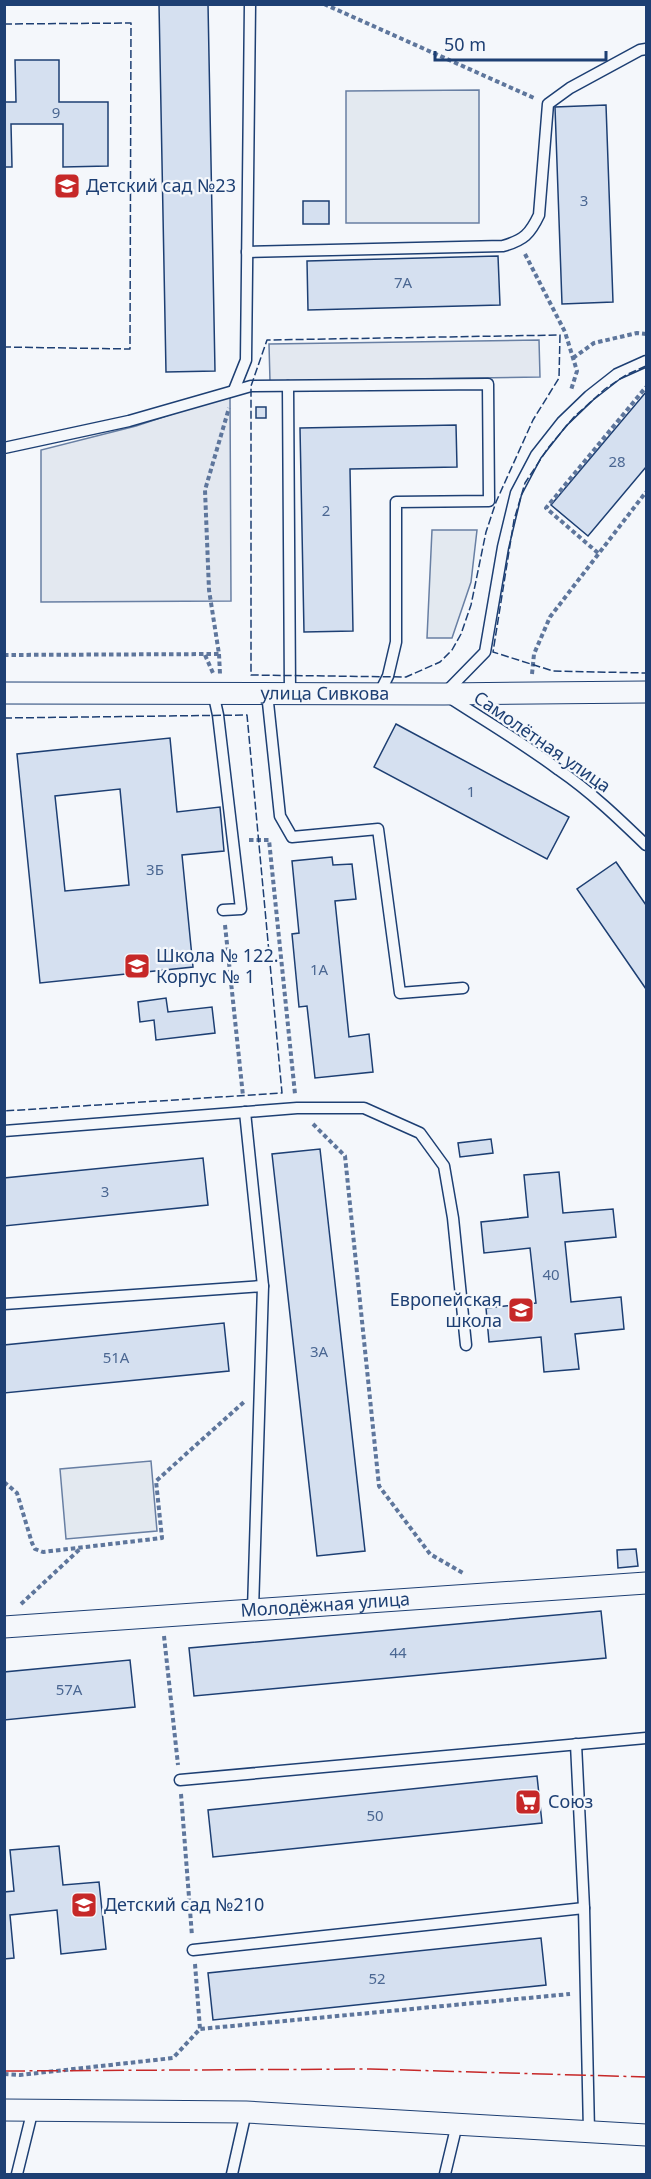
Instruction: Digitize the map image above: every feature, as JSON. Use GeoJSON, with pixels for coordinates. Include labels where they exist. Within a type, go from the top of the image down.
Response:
{"type":"FeatureCollection","features":[{"type":"Feature","properties":{"kind":"street","name":"улица Сивкова"},"geometry":{"type":"LineString","coordinates":[[4,693],[646,692]]}},
{"type":"Feature","properties":{"kind":"street","name":"Молодёжная улица"},"geometry":{"type":"LineString","coordinates":[[9,1619],[253,1610],[646,1583]]}},
{"type":"Feature","properties":{"kind":"street"},"geometry":{"type":"LineString","coordinates":[[4,2110],[246,2112],[646,2134]]}},
{"type":"Feature","properties":{"kind":"lane"},"geometry":{"type":"LineString","coordinates":[[234,390],[246,360],[249,4]]}},
{"type":"Feature","properties":{"kind":"lane"},"geometry":{"type":"LineString","coordinates":[[247,252],[503,246],[518,241],[531,230],[539,215],[548,104],[580,82],[646,49]]}},
{"type":"Feature","properties":{"kind":"lane"},"geometry":{"type":"LineString","coordinates":[[444,694],[486,652],[503,547],[516,493],[536,455],[562,422],[604,383],[631,366],[646,361]]}},
{"type":"Feature","properties":{"kind":"lane"},"geometry":{"type":"LineString","coordinates":[[4,448],[129,421],[251,386],[488,384],[489,501],[396,502],[396,642],[388,676],[381,692]]}},
{"type":"Feature","properties":{"kind":"lane"},"geometry":{"type":"LineString","coordinates":[[288,386],[290,693]]}},
{"type":"Feature","properties":{"kind":"lane"},"geometry":{"type":"LineString","coordinates":[[213,693],[218,715],[241,909],[223,910]]}},
{"type":"Feature","properties":{"kind":"lane"},"geometry":{"type":"LineString","coordinates":[[267,693],[280,816],[292,837],[378,829],[400,993],[463,988]]}},
{"type":"Feature","properties":{"kind":"lane","name":"Самолётная улица"},"geometry":{"type":"LineString","coordinates":[[444,694],[561,771],[598,800],[646,845]]}},
{"type":"Feature","properties":{"kind":"lane"},"geometry":{"type":"LineString","coordinates":[[4,1131],[297,1108],[364,1108],[420,1132],[444,1166],[453,1218],[466,1346]]}},
{"type":"Feature","properties":{"kind":"lane"},"geometry":{"type":"LineString","coordinates":[[245,1112],[263,1286],[253,1610]]}},
{"type":"Feature","properties":{"kind":"lane"},"geometry":{"type":"LineString","coordinates":[[4,1304],[263,1286]]}},
{"type":"Feature","properties":{"kind":"lane"},"geometry":{"type":"LineString","coordinates":[[180,1780],[646,1738]]}},
{"type":"Feature","properties":{"kind":"lane"},"geometry":{"type":"LineString","coordinates":[[576,1744],[584,1908],[589,2131]]}},
{"type":"Feature","properties":{"kind":"lane"},"geometry":{"type":"LineString","coordinates":[[193,1950],[584,1908]]}},
{"type":"Feature","properties":{"kind":"lane"},"geometry":{"type":"LineString","coordinates":[[17,2175],[33,2109]]}},
{"type":"Feature","properties":{"kind":"lane"},"geometry":{"type":"LineString","coordinates":[[232,2175],[246,2112]]}},
{"type":"Feature","properties":{"kind":"lane"},"geometry":{"type":"LineString","coordinates":[[445,2175],[457,2124]]}},
{"type":"Feature","properties":{"kind":"path"},"geometry":{"type":"LineString","coordinates":[[324,4],[548,104]]}},
{"type":"Feature","properties":{"kind":"path"},"geometry":{"type":"LineString","coordinates":[[518,241],[564,332],[577,371],[562,422]]}},
{"type":"Feature","properties":{"kind":"path"},"geometry":{"type":"LineString","coordinates":[[573,358],[594,343],[637,333],[646,334]]}},
{"type":"Feature","properties":{"kind":"path"},"geometry":{"type":"LineString","coordinates":[[598,553],[546,508],[646,387]]}},
{"type":"Feature","properties":{"kind":"path"},"geometry":{"type":"LineString","coordinates":[[4,655],[219,654],[209,590],[205,490],[234,390]]}},
{"type":"Feature","properties":{"kind":"path"},"geometry":{"type":"LineString","coordinates":[[533,665],[534,654],[550,617],[646,492]]}},
{"type":"Feature","properties":{"kind":"path"},"geometry":{"type":"LineString","coordinates":[[233,840],[269,840],[297,1108],[345,1156],[379,1486],[430,1554],[496,1593]]}},
{"type":"Feature","properties":{"kind":"path"},"geometry":{"type":"LineString","coordinates":[[223,910],[245,1112]]}},
{"type":"Feature","properties":{"kind":"path"},"geometry":{"type":"LineString","coordinates":[[4,1482],[17,1493],[35,1549],[43,1552],[162,1538],[156,1481],[260,1388]]}},
{"type":"Feature","properties":{"kind":"path"},"geometry":{"type":"LineString","coordinates":[[9,1619],[82,1547]]}},
{"type":"Feature","properties":{"kind":"path"},"geometry":{"type":"LineString","coordinates":[[162,1615],[180,1780],[200,2029]]}},
{"type":"Feature","properties":{"kind":"path"},"geometry":{"type":"LineString","coordinates":[[4,2074],[20,2075],[173,2058],[200,2029],[586,1992]]}},
{"type":"Feature","properties":{"kind":"shaded area"},"geometry":{"type":"Polygon","coordinates":[[[479,90],[479,223],[346,223],[346,91],[479,90]]]}},
{"type":"Feature","properties":{"kind":"shaded area"},"geometry":{"type":"Polygon","coordinates":[[[539,340],[540,377],[270,381],[269,344],[539,340]]]}},
{"type":"Feature","properties":{"kind":"shaded area"},"geometry":{"type":"Polygon","coordinates":[[[230,395],[231,601],[41,602],[41,450],[136,426],[230,395]]]}},
{"type":"Feature","properties":{"kind":"shaded area"},"geometry":{"type":"Polygon","coordinates":[[[432,530],[477,530],[471,582],[452,638],[427,638],[432,530]]]}},
{"type":"Feature","properties":{"kind":"shaded area"},"geometry":{"type":"Polygon","coordinates":[[[151,1461],[157,1531],[66,1539],[60,1469],[151,1461]]]}},
{"type":"Feature","properties":{"kind":"building"},"geometry":{"type":"Polygon","coordinates":[[[159,4],[208,4],[215,371],[166,372],[159,4]]]}},
{"type":"Feature","properties":{"kind":"building"},"geometry":{"type":"Polygon","coordinates":[[[15,60],[59,60],[59,102],[108,102],[108,166],[63,167],[63,124],[11,124],[12,167],[4,167],[4,102],[16,102],[15,60]]]}},
{"type":"Feature","properties":{"kind":"building"},"geometry":{"type":"Polygon","coordinates":[[[606,105],[613,302],[562,304],[555,107],[606,105]]]}},
{"type":"Feature","properties":{"kind":"building"},"geometry":{"type":"Polygon","coordinates":[[[303,201],[329,201],[329,224],[303,224],[303,201]]]}},
{"type":"Feature","properties":{"kind":"building"},"geometry":{"type":"Polygon","coordinates":[[[498,256],[500,305],[308,310],[307,261],[498,256]]]}},
{"type":"Feature","properties":{"kind":"building"},"geometry":{"type":"Polygon","coordinates":[[[646,392],[646,467],[588,536],[551,505],[646,392]]]}},
{"type":"Feature","properties":{"kind":"building"},"geometry":{"type":"Polygon","coordinates":[[[256,407],[266,407],[266,418],[256,418],[256,407]]]}},
{"type":"Feature","properties":{"kind":"building"},"geometry":{"type":"Polygon","coordinates":[[[456,425],[457,467],[350,469],[353,631],[304,632],[300,428],[456,425]]]}},
{"type":"Feature","properties":{"kind":"building"},"geometry":{"type":"Polygon","coordinates":[[[396,724],[569,817],[547,859],[374,767],[396,724]]]}},
{"type":"Feature","properties":{"kind":"building"},"geometry":{"type":"Polygon","coordinates":[[[170,738],[177,812],[220,807],[224,851],[182,855],[193,967],[40,983],[17,754],[170,738]],[[120,789],[55,796],[65,891],[129,885],[120,789]]]}},
{"type":"Feature","properties":{"kind":"building"},"geometry":{"type":"Polygon","coordinates":[[[332,857],[333,865],[352,864],[356,899],[335,901],[349,1037],[369,1034],[373,1072],[315,1078],[307,1006],[299,1007],[292,934],[299,933],[292,861],[332,857]]]}},
{"type":"Feature","properties":{"kind":"building"},"geometry":{"type":"Polygon","coordinates":[[[616,862],[646,905],[646,989],[577,889],[616,862]]]}},
{"type":"Feature","properties":{"kind":"building"},"geometry":{"type":"Polygon","coordinates":[[[166,998],[168,1012],[212,1007],[215,1033],[156,1040],[154,1020],[140,1022],[138,1002],[166,998]]]}},
{"type":"Feature","properties":{"kind":"building"},"geometry":{"type":"Polygon","coordinates":[[[491,1139],[493,1153],[460,1157],[458,1143],[491,1139]]]}},
{"type":"Feature","properties":{"kind":"building"},"geometry":{"type":"Polygon","coordinates":[[[320,1149],[365,1551],[317,1556],[272,1154],[320,1149]]]}},
{"type":"Feature","properties":{"kind":"building"},"geometry":{"type":"Polygon","coordinates":[[[203,1158],[208,1205],[4,1226],[4,1178],[203,1158]]]}},
{"type":"Feature","properties":{"kind":"building"},"geometry":{"type":"Polygon","coordinates":[[[559,1172],[563,1213],[613,1209],[616,1237],[565,1242],[571,1302],[621,1297],[624,1329],[575,1334],[579,1369],[544,1372],[541,1337],[489,1342],[486,1308],[536,1303],[530,1248],[484,1253],[481,1222],[528,1217],[524,1175],[559,1172]]]}},
{"type":"Feature","properties":{"kind":"building"},"geometry":{"type":"Polygon","coordinates":[[[224,1323],[229,1371],[4,1393],[4,1345],[224,1323]]]}},
{"type":"Feature","properties":{"kind":"building"},"geometry":{"type":"Polygon","coordinates":[[[636,1549],[638,1566],[618,1568],[617,1550],[636,1549]]]}},
{"type":"Feature","properties":{"kind":"building"},"geometry":{"type":"Polygon","coordinates":[[[601,1611],[606,1658],[194,1696],[189,1648],[601,1611]]]}},
{"type":"Feature","properties":{"kind":"building"},"geometry":{"type":"Polygon","coordinates":[[[130,1660],[135,1707],[4,1720],[4,1672],[130,1660]]]}},
{"type":"Feature","properties":{"kind":"building"},"geometry":{"type":"Polygon","coordinates":[[[537,1776],[542,1823],[213,1857],[208,1810],[537,1776]]]}},
{"type":"Feature","properties":{"kind":"building"},"geometry":{"type":"Polygon","coordinates":[[[59,1846],[63,1885],[99,1882],[106,1949],[61,1954],[57,1910],[10,1915],[14,1958],[4,1959],[4,1892],[14,1891],[10,1850],[59,1846]]]}},
{"type":"Feature","properties":{"kind":"building"},"geometry":{"type":"Polygon","coordinates":[[[541,1938],[546,1985],[213,2020],[208,1973],[541,1938]]]}},
{"type":"Feature","properties":{"kind":"fence"},"geometry":{"type":"LineString","coordinates":[[4,24],[131,23],[130,349],[4,347]]}},
{"type":"Feature","properties":{"kind":"fence"},"geometry":{"type":"LineString","coordinates":[[560,335],[559,378],[533,420],[496,502],[486,532],[471,605],[461,634],[452,650],[440,662],[406,677],[251,675],[251,386],[267,340],[560,335]]}},
{"type":"Feature","properties":{"kind":"fence"},"geometry":{"type":"LineString","coordinates":[[646,366],[626,375],[605,389],[574,417],[548,448],[525,483],[514,520],[493,652],[553,671],[646,673]]}},
{"type":"Feature","properties":{"kind":"fence"},"geometry":{"type":"LineString","coordinates":[[4,718],[247,715],[282,1093],[4,1111]]}},
{"type":"Feature","properties":{"kind":"power"},"geometry":{"type":"LineString","coordinates":[[4,2071],[370,2069],[646,2077]]}},
{"type":"Feature","properties":{"kind":"place","name":"Детский сад №23"},"geometry":{"type":"Point","coordinates":[67,186]}},
{"type":"Feature","properties":{"kind":"place","name":"Школа № 122. Корпус № 1"},"geometry":{"type":"Point","coordinates":[137,966]}},
{"type":"Feature","properties":{"kind":"place","name":"Европейская школа"},"geometry":{"type":"Point","coordinates":[521,1310]}},
{"type":"Feature","properties":{"kind":"place","name":"Союз"},"geometry":{"type":"Point","coordinates":[528,1802]}},
{"type":"Feature","properties":{"kind":"place","name":"Детский сад №210"},"geometry":{"type":"Point","coordinates":[84,1905]}}]}
